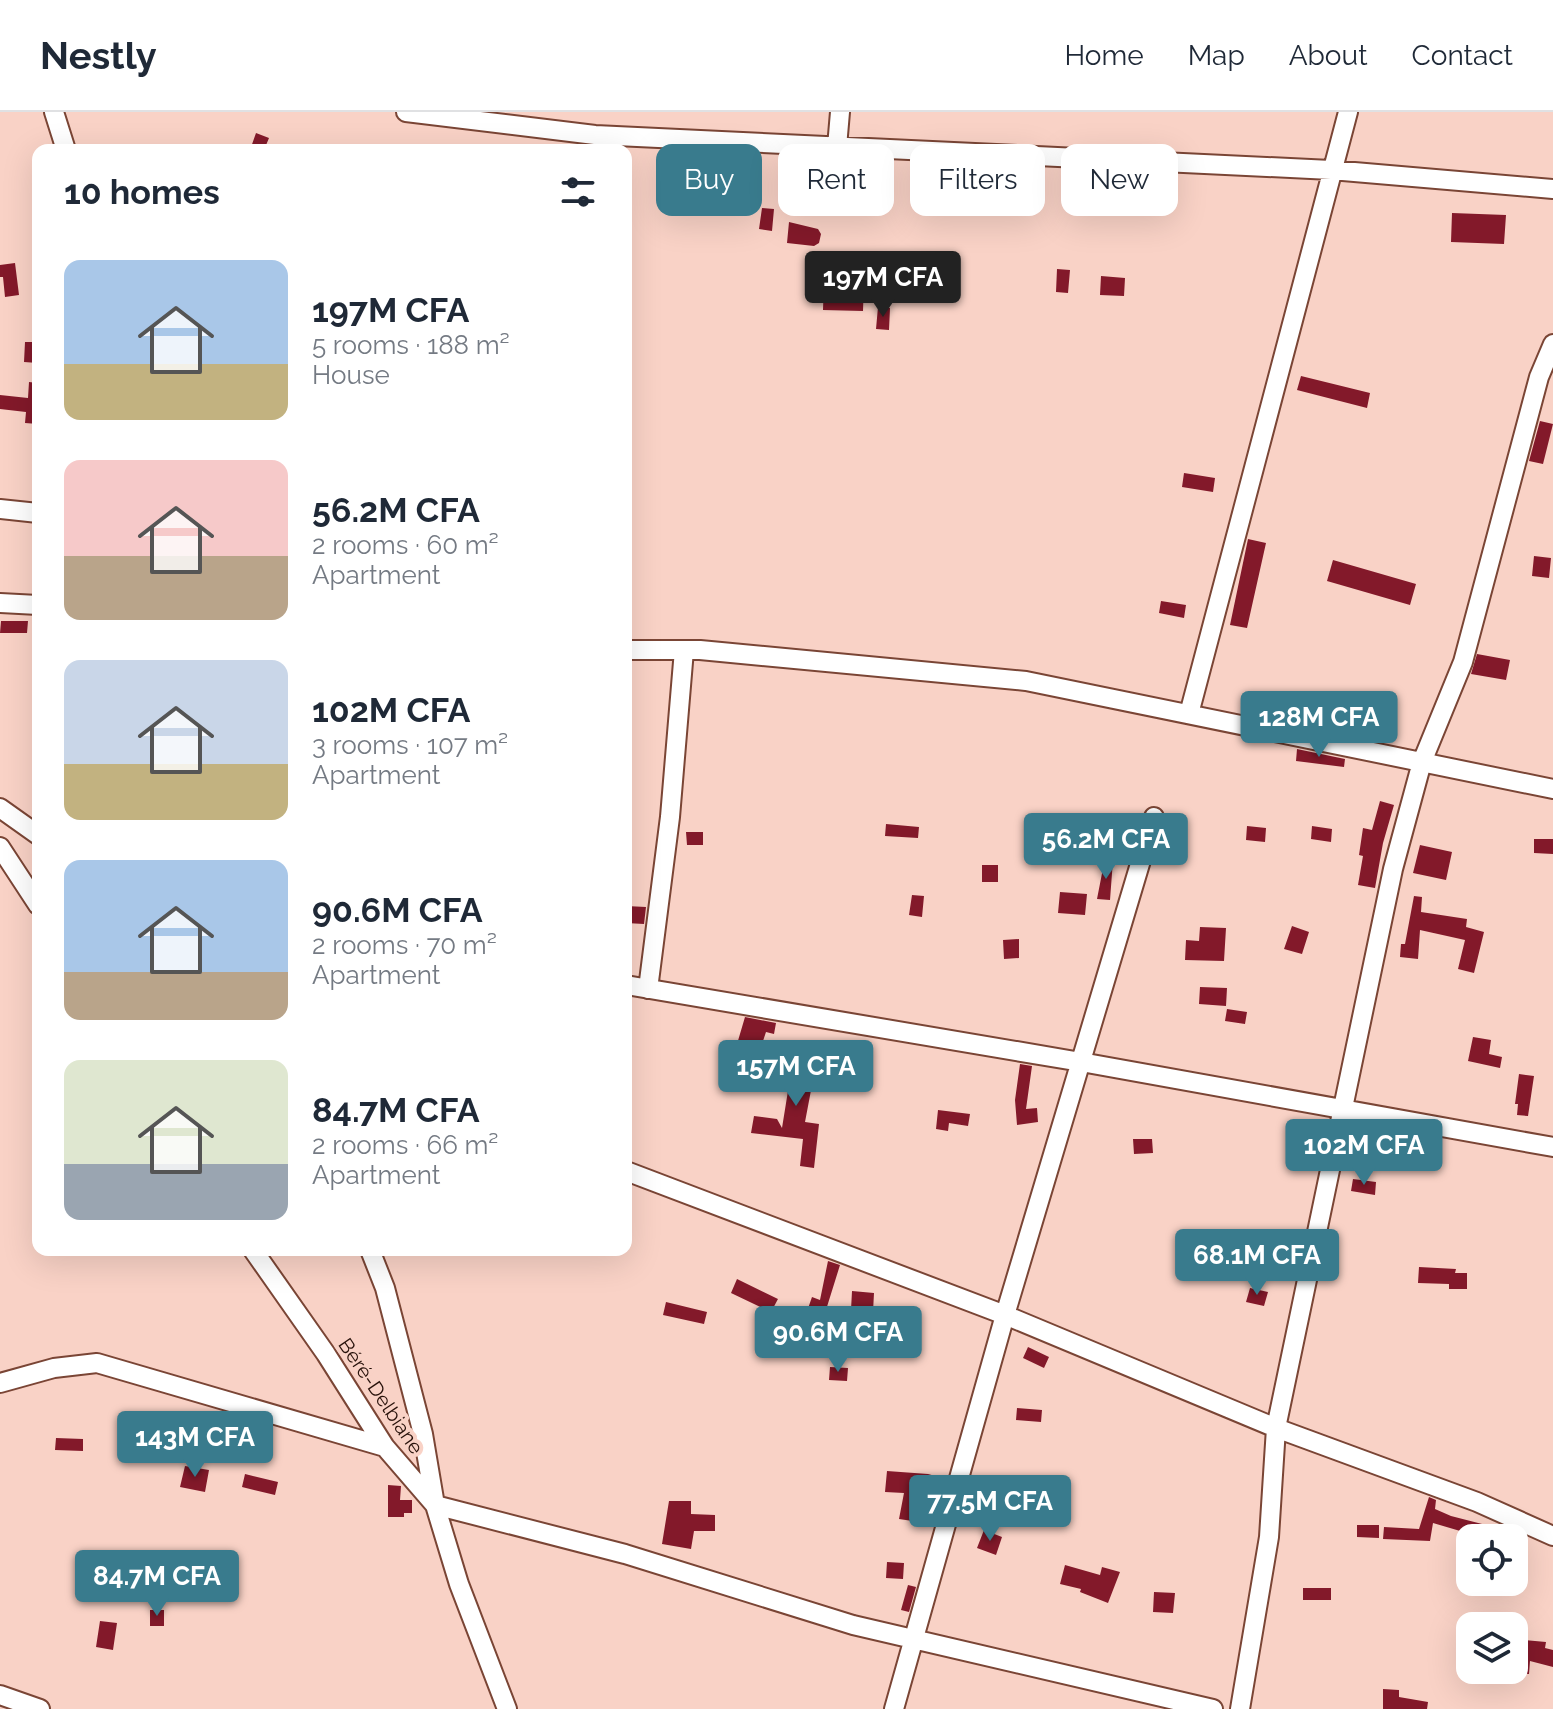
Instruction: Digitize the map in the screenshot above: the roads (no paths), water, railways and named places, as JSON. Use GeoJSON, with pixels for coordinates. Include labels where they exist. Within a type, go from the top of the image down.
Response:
{"type":"FeatureCollection","features":[{"type":"Feature","properties":{"kind":"street"},"geometry":{"type":"LineString","coordinates":[[54,112],[64,144]]}},
{"type":"Feature","properties":{"kind":"street"},"geometry":{"type":"LineString","coordinates":[[406,112],[595,135],[778,144]]}},
{"type":"Feature","properties":{"kind":"street"},"geometry":{"type":"LineString","coordinates":[[837,144],[840,112]]}},
{"type":"Feature","properties":{"kind":"street"},"geometry":{"type":"LineString","coordinates":[[1189,714],[1348,112]]}},
{"type":"Feature","properties":{"kind":"street"},"geometry":{"type":"LineString","coordinates":[[894,150],[1331,170],[1553,189]]}},
{"type":"Feature","properties":{"kind":"street"},"geometry":{"type":"LineString","coordinates":[[1240,1709],[1269,1537],[1276,1428],[1393,869],[1422,762],[1463,662],[1539,377],[1553,344]]}},
{"type":"Feature","properties":{"kind":"street"},"geometry":{"type":"LineString","coordinates":[[0,509],[32,512]]}},
{"type":"Feature","properties":{"kind":"street"},"geometry":{"type":"LineString","coordinates":[[0,603],[32,605]]}},
{"type":"Feature","properties":{"kind":"street"},"geometry":{"type":"LineString","coordinates":[[632,650],[684,650],[1026,681],[1553,789]]}},
{"type":"Feature","properties":{"kind":"street"},"geometry":{"type":"LineString","coordinates":[[648,989],[670,817],[684,650]]}},
{"type":"Feature","properties":{"kind":"street"},"geometry":{"type":"LineString","coordinates":[[0,808],[32,831]]}},
{"type":"Feature","properties":{"kind":"street"},"geometry":{"type":"LineString","coordinates":[[894,1709],[1005,1315],[1154,817]]}},
{"type":"Feature","properties":{"kind":"street"},"geometry":{"type":"LineString","coordinates":[[0,847],[32,896]]}},
{"type":"Feature","properties":{"kind":"street"},"geometry":{"type":"LineString","coordinates":[[632,986],[1081,1062],[1553,1147]]}},
{"type":"Feature","properties":{"kind":"street"},"geometry":{"type":"LineString","coordinates":[[632,1173],[1005,1315],[1276,1428],[1477,1502],[1553,1536]]}},
{"type":"Feature","properties":{"kind":"street","name":"Béré-Delbiane"},"geometry":{"type":"LineString","coordinates":[[257,1256],[326,1354],[385,1447],[435,1505],[459,1584],[507,1709]]}},
{"type":"Feature","properties":{"kind":"street"},"geometry":{"type":"LineString","coordinates":[[372,1256],[385,1288],[423,1434],[435,1505],[625,1554],[853,1625],[1213,1709]]}},
{"type":"Feature","properties":{"kind":"street"},"geometry":{"type":"LineString","coordinates":[[0,1383],[54,1368],[97,1363],[385,1447]]}},
{"type":"Feature","properties":{"kind":"street"},"geometry":{"type":"LineString","coordinates":[[0,1695],[40,1709]]}}]}
